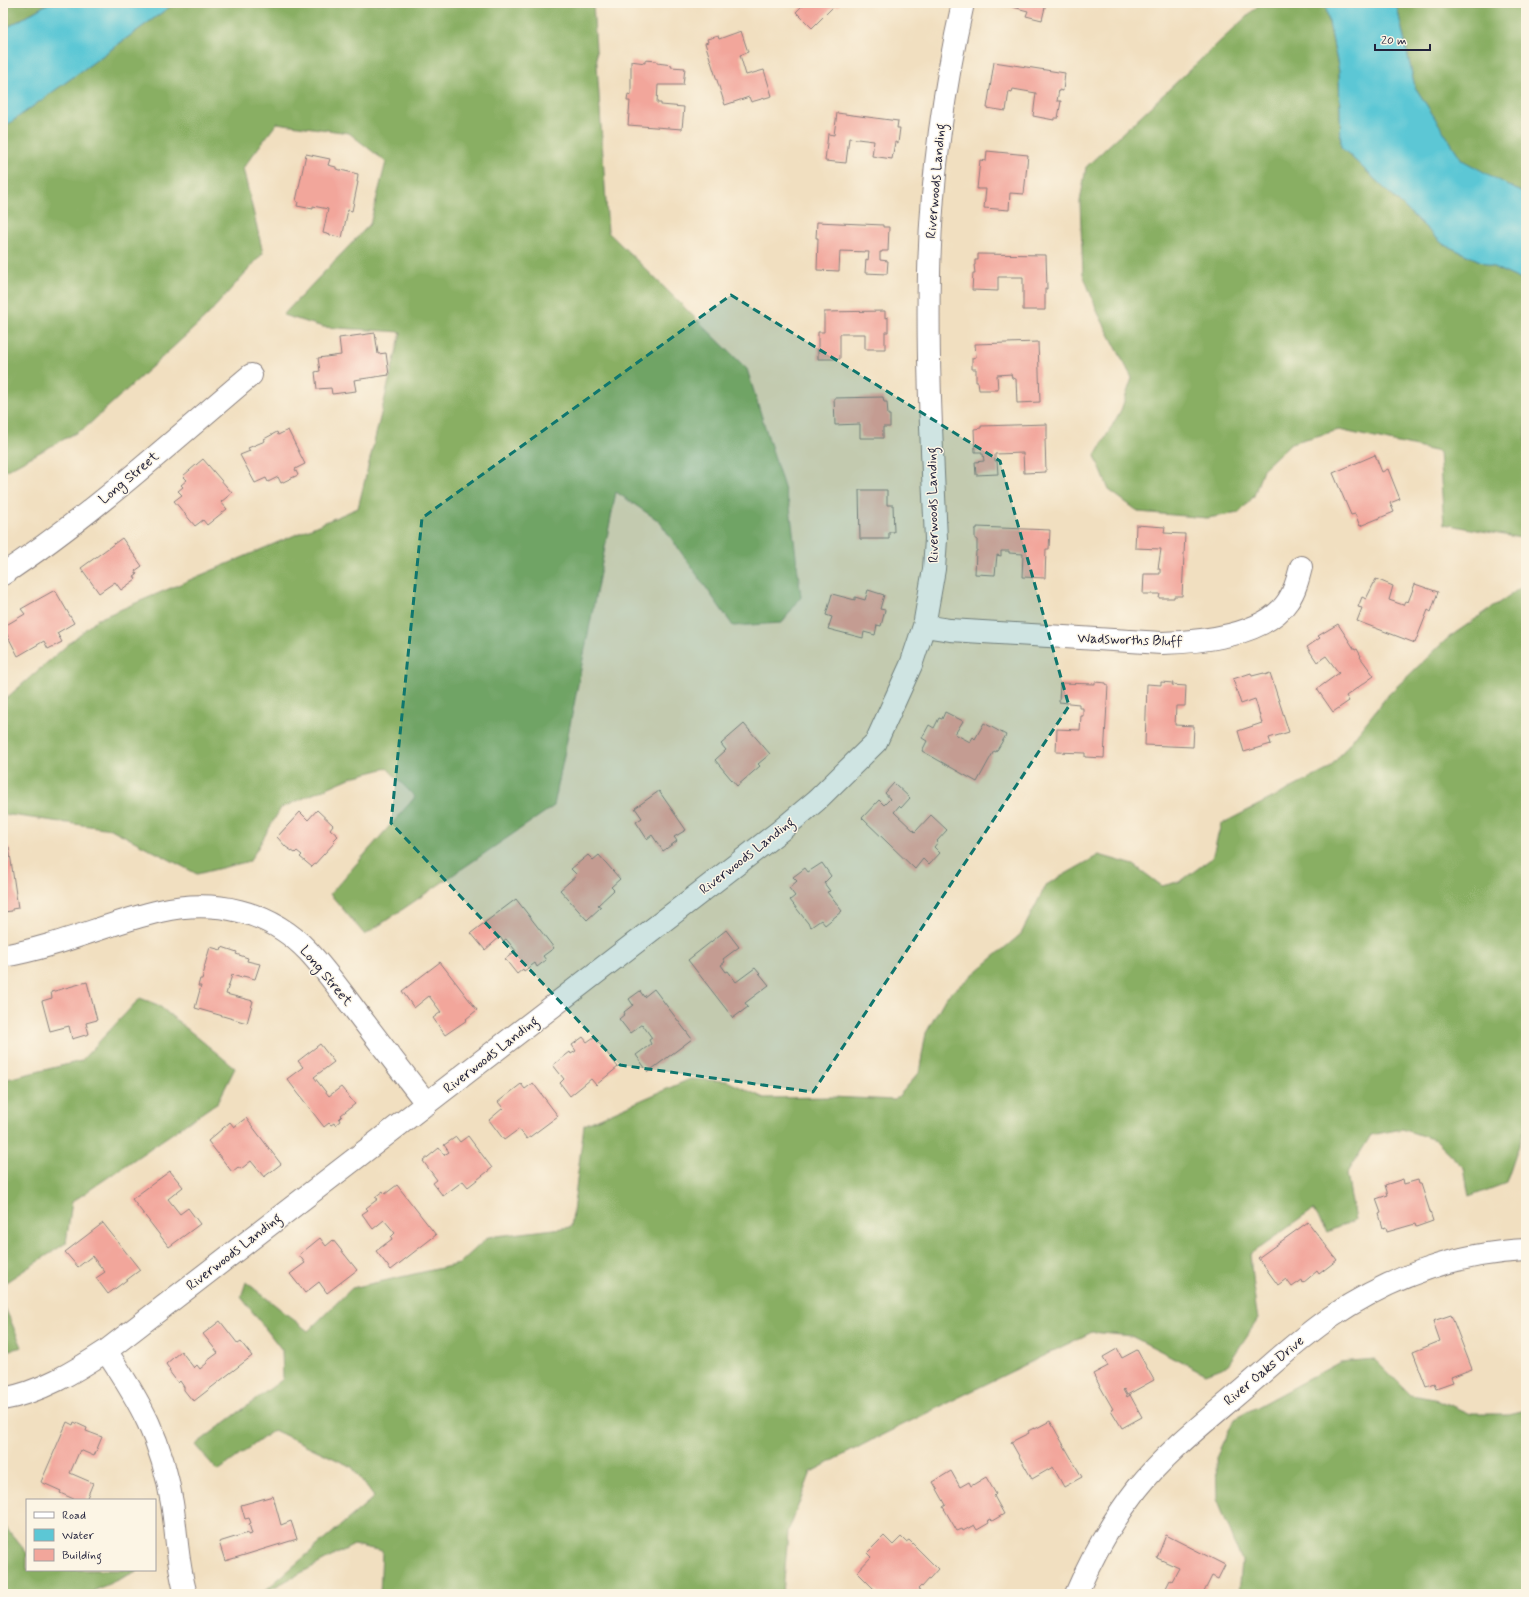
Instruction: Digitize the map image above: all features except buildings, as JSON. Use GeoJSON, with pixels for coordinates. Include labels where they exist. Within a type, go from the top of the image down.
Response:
{"type":"FeatureCollection","features":[{"type":"Feature","properties":{"kind":"street","name":"Riverwoods Landing"},"geometry":{"type":"LineString","coordinates":[[3,1398],[28,1392],[49,1384],[74,1372],[106,1351],[780,831],[817,800],[876,742],[911,665],[924,626],[934,569],[936,539],[929,352],[929,273],[931,224],[944,103],[956,33],[963,3]]}},
{"type":"Feature","properties":{"kind":"street","name":"Long Street"},"geometry":{"type":"LineString","coordinates":[[3,574],[35,553],[79,520],[251,375]]}},
{"type":"Feature","properties":{"kind":"street","name":"Wadsworths Bluff"},"geometry":{"type":"LineString","coordinates":[[924,626],[972,632],[1162,643],[1191,642],[1217,638],[1256,625],[1278,613],[1288,602],[1296,586],[1301,567]]}},
{"type":"Feature","properties":{"kind":"street","name":"Long Street"},"geometry":{"type":"LineString","coordinates":[[3,956],[179,907],[212,906],[238,910],[262,918],[288,934],[308,950],[427,1104]]}},
{"type":"Feature","properties":{"kind":"street","name":"River Oaks Drive"},"geometry":{"type":"LineString","coordinates":[[1076,1594],[1107,1533],[1129,1500],[1153,1471],[1183,1440],[1325,1321],[1380,1288],[1412,1274],[1449,1261],[1487,1254],[1526,1250]]}},
{"type":"Feature","properties":{"kind":"street"},"geometry":{"type":"LineString","coordinates":[[106,1351],[130,1386],[140,1404],[152,1428],[159,1447],[173,1504],[179,1562],[182,1582],[186,1594]]}},
{"type":"Feature","properties":{"kind":"highlighted area"},"geometry":{"type":"Polygon","coordinates":[[[731,295],[1000,461],[1069,706],[813,1092],[620,1065],[391,823],[422,518],[731,295]]]}},
{"type":"Feature","properties":{"kind":"green space"},"geometry":{"type":"Polygon","coordinates":[[[3,3],[49,3],[3,30],[3,3]]]}},
{"type":"Feature","properties":{"kind":"green space"},"geometry":{"type":"Polygon","coordinates":[[[175,3],[593,3],[608,232],[747,369],[790,507],[801,597],[782,623],[733,626],[659,521],[616,492],[554,806],[365,935],[330,894],[415,797],[387,768],[352,777],[281,808],[250,861],[197,874],[111,829],[3,814],[3,701],[96,620],[358,508],[401,332],[323,327],[283,315],[370,224],[386,162],[349,133],[277,123],[243,168],[263,253],[206,317],[85,428],[3,472],[3,128],[175,3]]]}},
{"type":"Feature","properties":{"kind":"green space"},"geometry":{"type":"Polygon","coordinates":[[[1261,3],[1325,3],[1339,71],[1341,147],[1443,244],[1526,282],[1526,539],[1444,524],[1439,452],[1339,430],[1291,443],[1263,469],[1254,496],[1239,513],[1207,518],[1139,512],[1109,490],[1095,456],[1121,410],[1132,378],[1098,313],[1083,274],[1080,202],[1086,167],[1261,3]]]}},
{"type":"Feature","properties":{"kind":"green space"},"geometry":{"type":"Polygon","coordinates":[[[1396,3],[1526,3],[1526,195],[1462,161],[1415,87],[1396,3]]]}},
{"type":"Feature","properties":{"kind":"green space"},"geometry":{"type":"Polygon","coordinates":[[[1526,584],[1526,1131],[1524,1131],[1506,1183],[1469,1197],[1464,1168],[1435,1140],[1402,1129],[1371,1135],[1347,1174],[1355,1220],[1327,1232],[1313,1210],[1250,1254],[1258,1319],[1227,1366],[1206,1374],[1131,1336],[1092,1332],[872,1440],[811,1472],[788,1532],[783,1594],[380,1594],[382,1551],[354,1545],[261,1594],[374,1497],[352,1467],[274,1430],[218,1471],[195,1445],[283,1379],[282,1350],[241,1297],[246,1282],[308,1331],[352,1288],[459,1264],[488,1237],[571,1227],[584,1125],[690,1079],[727,1081],[764,1098],[832,1097],[895,1100],[919,1073],[926,1033],[946,997],[1021,934],[1046,885],[1099,855],[1134,865],[1162,886],[1181,881],[1212,858],[1221,824],[1329,769],[1388,695],[1448,638],[1526,584]]]}},
{"type":"Feature","properties":{"kind":"green space"},"geometry":{"type":"Polygon","coordinates":[[[140,998],[158,1005],[235,1068],[218,1102],[72,1202],[66,1243],[3,1284],[3,1080],[81,1061],[140,998]]]}},
{"type":"Feature","properties":{"kind":"green space"},"geometry":{"type":"Polygon","coordinates":[[[3,1303],[22,1347],[3,1352],[3,1303]]]}},
{"type":"Feature","properties":{"kind":"green space"},"geometry":{"type":"Polygon","coordinates":[[[1375,1359],[1411,1395],[1440,1400],[1471,1414],[1509,1414],[1526,1410],[1526,1594],[1239,1594],[1242,1561],[1217,1499],[1216,1458],[1234,1419],[1340,1362],[1375,1359]]]}},
{"type":"Feature","properties":{"kind":"green space"},"geometry":{"type":"Polygon","coordinates":[[[3,1524],[26,1552],[26,1571],[137,1571],[87,1594],[3,1594],[3,1524]]]}},
{"type":"Feature","properties":{"kind":"water"},"geometry":{"type":"Polygon","coordinates":[[[49,3],[175,3],[3,128],[3,30],[49,3]]]}},
{"type":"Feature","properties":{"kind":"water"},"geometry":{"type":"Polygon","coordinates":[[[1325,3],[1396,3],[1415,87],[1462,160],[1526,195],[1526,282],[1443,244],[1341,147],[1339,71],[1325,3]]]}}]}
